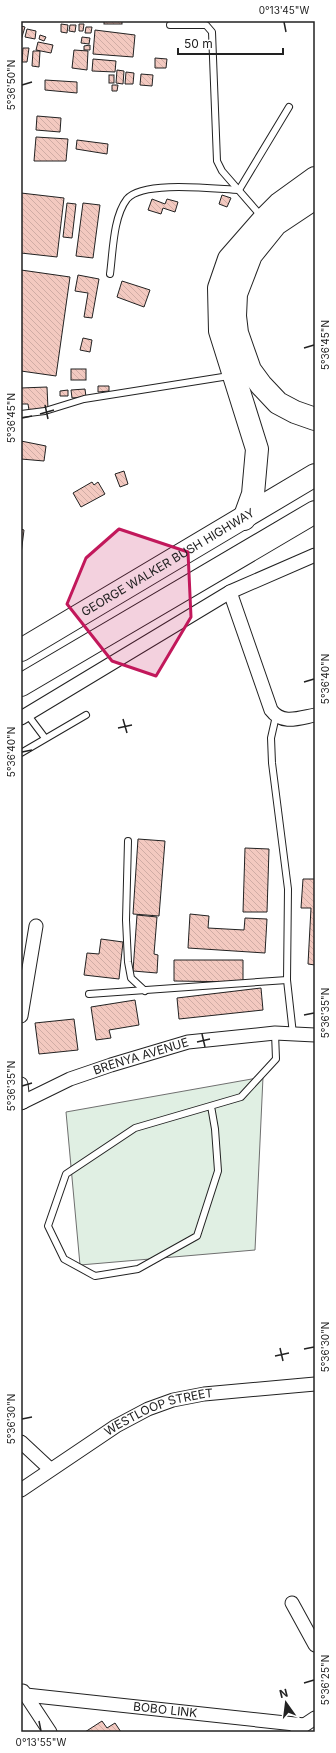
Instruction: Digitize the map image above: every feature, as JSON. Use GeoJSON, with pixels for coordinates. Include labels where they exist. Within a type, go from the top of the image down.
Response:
{"type":"FeatureCollection","features":[{"type":"Feature","properties":{"kind":"highway"},"geometry":{"type":"LineString","coordinates":[[244,519],[253,494],[257,449],[220,331],[218,288],[229,259],[264,219],[279,204],[315,178]]}},
{"type":"Feature","properties":{"kind":"highway"},"geometry":{"type":"LineString","coordinates":[[315,198],[276,224],[251,255],[236,294],[235,316],[237,333],[247,363],[257,380],[278,403],[315,420]]}},
{"type":"Feature","properties":{"kind":"highway","name":"GEORGE WALKER BUSH HIGHWAY"},"geometry":{"type":"LineString","coordinates":[[21,650],[315,476]]}},
{"type":"Feature","properties":{"kind":"highway"},"geometry":{"type":"LineString","coordinates":[[21,685],[315,512]]}},
{"type":"Feature","properties":{"kind":"highway"},"geometry":{"type":"LineString","coordinates":[[259,546],[315,528]]}},
{"type":"Feature","properties":{"kind":"highway"},"geometry":{"type":"LineString","coordinates":[[21,632],[66,623]]}},
{"type":"Feature","properties":{"kind":"street"},"geometry":{"type":"LineString","coordinates":[[24,716],[230,592],[315,555]]}},
{"type":"Feature","properties":{"kind":"street"},"geometry":{"type":"LineString","coordinates":[[230,592],[271,710],[276,716],[285,720],[315,715]]}},
{"type":"Feature","properties":{"kind":"street"},"geometry":{"type":"LineString","coordinates":[[21,1016],[36,926]]}},
{"type":"Feature","properties":{"kind":"street","name":"BRENYA AVENUE"},"geometry":{"type":"LineString","coordinates":[[22,1103],[70,1080],[154,1051],[188,1042],[275,1033],[315,1035]]}},
{"type":"Feature","properties":{"kind":"street"},"geometry":{"type":"LineString","coordinates":[[21,1084],[22,1103]]}},
{"type":"Feature","properties":{"kind":"street","name":"WESTLOOP STREET"},"geometry":{"type":"LineString","coordinates":[[21,1490],[50,1469],[116,1426],[148,1409],[173,1400],[204,1394],[315,1384]]}},
{"type":"Feature","properties":{"kind":"street"},"geometry":{"type":"LineString","coordinates":[[21,1442],[50,1469]]}},
{"type":"Feature","properties":{"kind":"street"},"geometry":{"type":"LineString","coordinates":[[292,1603],[315,1645]]}},
{"type":"Feature","properties":{"kind":"street"},"geometry":{"type":"LineString","coordinates":[[23,1691],[50,1732]]}},
{"type":"Feature","properties":{"kind":"street","name":"BOBO LINK"},"geometry":{"type":"LineString","coordinates":[[23,1691],[299,1729]]}},
{"type":"Feature","properties":{"kind":"street"},"geometry":{"type":"LineString","coordinates":[[299,1729],[315,1718]]}},
{"type":"Feature","properties":{"kind":"lane"},"geometry":{"type":"LineString","coordinates":[[170,25],[206,25],[212,32],[217,161],[222,171],[264,219]]}},
{"type":"Feature","properties":{"kind":"lane"},"geometry":{"type":"LineString","coordinates":[[239,190],[289,107]]}},
{"type":"Feature","properties":{"kind":"lane"},"geometry":{"type":"LineString","coordinates":[[110,274],[117,222],[127,200],[138,191],[181,187],[239,190]]}},
{"type":"Feature","properties":{"kind":"lane"},"geometry":{"type":"LineString","coordinates":[[21,414],[46,411],[84,399],[235,375]]}},
{"type":"Feature","properties":{"kind":"lane"},"geometry":{"type":"LineString","coordinates":[[21,753],[86,715]]}},
{"type":"Feature","properties":{"kind":"lane"},"geometry":{"type":"LineString","coordinates":[[24,716],[45,738]]}},
{"type":"Feature","properties":{"kind":"lane"},"geometry":{"type":"LineString","coordinates":[[276,716],[271,738],[272,763],[288,889],[287,980],[293,1034]]}},
{"type":"Feature","properties":{"kind":"lane"},"geometry":{"type":"LineString","coordinates":[[128,841],[126,920],[128,962],[132,978],[145,991]]}},
{"type":"Feature","properties":{"kind":"lane"},"geometry":{"type":"LineString","coordinates":[[89,994],[287,980]]}},
{"type":"Feature","properties":{"kind":"lane"},"geometry":{"type":"LineString","coordinates":[[211,1106],[215,1129],[218,1171],[197,1236],[138,1269],[95,1276],[64,1259],[48,1226],[66,1174],[135,1128],[241,1097],[276,1059],[275,1033]]}},
{"type":"Feature","properties":{"kind":"highlighted area"},"geometry":{"type":"Polygon","coordinates":[[[119,529],[188,552],[191,617],[156,676],[112,661],[67,604],[86,558],[119,529]]]}},
{"type":"Feature","properties":{"kind":"green space"},"geometry":{"type":"Polygon","coordinates":[[[263,1077],[255,1250],[80,1265],[66,1112],[263,1077]]]}},
{"type":"Feature","properties":{"kind":"building"},"geometry":{"type":"Polygon","coordinates":[[[104,21],[122,21],[122,24],[104,24],[104,21]]]}},
{"type":"Feature","properties":{"kind":"building"},"geometry":{"type":"Polygon","coordinates":[[[61,24],[68,25],[67,33],[61,32],[61,24]]]}},
{"type":"Feature","properties":{"kind":"building"},"geometry":{"type":"Polygon","coordinates":[[[79,24],[84,24],[83,31],[79,31],[79,24]]]}},
{"type":"Feature","properties":{"kind":"building"},"geometry":{"type":"Polygon","coordinates":[[[70,25],[76,25],[75,32],[69,31],[70,25]]]}},
{"type":"Feature","properties":{"kind":"building"},"geometry":{"type":"Polygon","coordinates":[[[21,26],[25,27],[21,40],[21,26]]]}},
{"type":"Feature","properties":{"kind":"building"},"geometry":{"type":"Polygon","coordinates":[[[86,27],[92,27],[91,33],[85,33],[86,27]]]}},
{"type":"Feature","properties":{"kind":"building"},"geometry":{"type":"Polygon","coordinates":[[[27,29],[36,31],[35,39],[25,37],[27,29]]]}},
{"type":"Feature","properties":{"kind":"building"},"geometry":{"type":"Polygon","coordinates":[[[95,30],[135,35],[133,57],[93,54],[95,30]]]}},
{"type":"Feature","properties":{"kind":"building"},"geometry":{"type":"Polygon","coordinates":[[[40,35],[46,37],[44,41],[39,39],[40,35]]]}},
{"type":"Feature","properties":{"kind":"building"},"geometry":{"type":"Polygon","coordinates":[[[82,37],[90,38],[89,44],[81,43],[82,37]]]}},
{"type":"Feature","properties":{"kind":"building"},"geometry":{"type":"Polygon","coordinates":[[[38,42],[53,45],[51,53],[36,50],[38,42]]]}},
{"type":"Feature","properties":{"kind":"building"},"geometry":{"type":"Polygon","coordinates":[[[90,45],[90,50],[84,50],[84,46],[90,45]]]}},
{"type":"Feature","properties":{"kind":"building"},"geometry":{"type":"Polygon","coordinates":[[[23,48],[29,48],[27,62],[22,62],[23,48]]]}},
{"type":"Feature","properties":{"kind":"building"},"geometry":{"type":"Polygon","coordinates":[[[74,50],[88,51],[87,70],[72,68],[74,50]]]}},
{"type":"Feature","properties":{"kind":"building"},"geometry":{"type":"Polygon","coordinates":[[[33,51],[40,51],[39,67],[32,66],[33,51]]]}},
{"type":"Feature","properties":{"kind":"building"},"geometry":{"type":"Polygon","coordinates":[[[155,58],[167,59],[166,68],[155,68],[155,58]]]}},
{"type":"Feature","properties":{"kind":"building"},"geometry":{"type":"Polygon","coordinates":[[[93,59],[116,61],[115,72],[92,71],[93,59]]]}},
{"type":"Feature","properties":{"kind":"building"},"geometry":{"type":"Polygon","coordinates":[[[117,70],[124,71],[123,84],[116,83],[117,70]]]}},
{"type":"Feature","properties":{"kind":"building"},"geometry":{"type":"Polygon","coordinates":[[[126,72],[134,73],[133,84],[125,84],[126,72]]]}},
{"type":"Feature","properties":{"kind":"building"},"geometry":{"type":"Polygon","coordinates":[[[141,74],[153,75],[152,86],[140,85],[141,74]]]}},
{"type":"Feature","properties":{"kind":"building"},"geometry":{"type":"Polygon","coordinates":[[[109,75],[114,75],[114,83],[109,83],[109,75]]]}},
{"type":"Feature","properties":{"kind":"building"},"geometry":{"type":"Polygon","coordinates":[[[45,80],[77,82],[77,93],[45,90],[45,80]]]}},
{"type":"Feature","properties":{"kind":"building"},"geometry":{"type":"Polygon","coordinates":[[[112,85],[118,85],[117,91],[112,91],[112,85]]]}},
{"type":"Feature","properties":{"kind":"building"},"geometry":{"type":"Polygon","coordinates":[[[37,116],[61,118],[60,132],[36,130],[37,116]]]}},
{"type":"Feature","properties":{"kind":"building"},"geometry":{"type":"Polygon","coordinates":[[[36,137],[68,139],[66,161],[34,161],[36,137]]]}},
{"type":"Feature","properties":{"kind":"building"},"geometry":{"type":"Polygon","coordinates":[[[77,140],[108,144],[107,154],[76,149],[77,140]]]}},
{"type":"Feature","properties":{"kind":"building"},"geometry":{"type":"Polygon","coordinates":[[[21,193],[64,198],[57,257],[21,253],[21,193]]]}},
{"type":"Feature","properties":{"kind":"building"},"geometry":{"type":"Polygon","coordinates":[[[222,195],[231,198],[227,207],[219,204],[222,195]]]}},
{"type":"Feature","properties":{"kind":"building"},"geometry":{"type":"Polygon","coordinates":[[[152,199],[165,204],[167,199],[178,202],[175,212],[163,208],[161,214],[148,210],[152,199]]]}},
{"type":"Feature","properties":{"kind":"building"},"geometry":{"type":"Polygon","coordinates":[[[67,203],[76,204],[72,238],[63,237],[67,203]]]}},
{"type":"Feature","properties":{"kind":"building"},"geometry":{"type":"Polygon","coordinates":[[[83,203],[100,205],[93,258],[76,256],[83,203]]]}},
{"type":"Feature","properties":{"kind":"building"},"geometry":{"type":"Polygon","coordinates":[[[21,270],[70,277],[56,376],[21,371],[21,270]]]}},
{"type":"Feature","properties":{"kind":"building"},"geometry":{"type":"Polygon","coordinates":[[[78,275],[99,279],[92,318],[84,317],[88,293],[75,291],[78,275]]]}},
{"type":"Feature","properties":{"kind":"building"},"geometry":{"type":"Polygon","coordinates":[[[122,281],[150,290],[144,307],[117,297],[122,281]]]}},
{"type":"Feature","properties":{"kind":"building"},"geometry":{"type":"Polygon","coordinates":[[[83,338],[92,340],[90,352],[80,350],[83,338]]]}},
{"type":"Feature","properties":{"kind":"building"},"geometry":{"type":"Polygon","coordinates":[[[71,369],[86,369],[86,380],[71,380],[71,369]]]}},
{"type":"Feature","properties":{"kind":"building"},"geometry":{"type":"Polygon","coordinates":[[[98,386],[109,386],[109,391],[98,392],[98,386]]]}},
{"type":"Feature","properties":{"kind":"building"},"geometry":{"type":"Polygon","coordinates":[[[47,387],[48,409],[29,410],[28,404],[21,404],[21,388],[47,387]]]}},
{"type":"Feature","properties":{"kind":"building"},"geometry":{"type":"Polygon","coordinates":[[[85,389],[86,397],[72,398],[71,390],[85,389]]]}},
{"type":"Feature","properties":{"kind":"building"},"geometry":{"type":"Polygon","coordinates":[[[68,390],[68,396],[60,396],[60,391],[68,390]]]}},
{"type":"Feature","properties":{"kind":"building"},"geometry":{"type":"Polygon","coordinates":[[[21,441],[46,446],[44,461],[21,459],[21,441]]]}},
{"type":"Feature","properties":{"kind":"building"},"geometry":{"type":"Polygon","coordinates":[[[124,471],[128,484],[120,487],[115,474],[124,471]]]}},
{"type":"Feature","properties":{"kind":"building"},"geometry":{"type":"Polygon","coordinates":[[[92,482],[94,485],[98,482],[105,494],[81,507],[73,493],[92,482]]]}},
{"type":"Feature","properties":{"kind":"building"},"geometry":{"type":"Polygon","coordinates":[[[21,529],[24,530],[21,554],[21,529]]]}},
{"type":"Feature","properties":{"kind":"building"},"geometry":{"type":"Polygon","coordinates":[[[138,839],[165,841],[159,916],[133,914],[138,839]]]}},
{"type":"Feature","properties":{"kind":"building"},"geometry":{"type":"Polygon","coordinates":[[[245,848],[269,849],[267,912],[243,912],[245,848]]]}},
{"type":"Feature","properties":{"kind":"building"},"geometry":{"type":"Polygon","coordinates":[[[303,879],[315,879],[315,965],[308,964],[311,908],[301,908],[303,879]]]}},
{"type":"Feature","properties":{"kind":"building"},"geometry":{"type":"Polygon","coordinates":[[[190,914],[209,916],[208,928],[244,930],[245,918],[267,919],[265,953],[188,948],[190,914]]]}},
{"type":"Feature","properties":{"kind":"building"},"geometry":{"type":"Polygon","coordinates":[[[137,915],[157,917],[154,954],[158,955],[157,973],[133,971],[137,915]]]}},
{"type":"Feature","properties":{"kind":"building"},"geometry":{"type":"Polygon","coordinates":[[[101,939],[123,942],[119,979],[84,975],[87,953],[99,954],[101,939]]]}},
{"type":"Feature","properties":{"kind":"building"},"geometry":{"type":"Polygon","coordinates":[[[174,960],[243,960],[243,982],[174,981],[174,960]]]}},
{"type":"Feature","properties":{"kind":"building"},"geometry":{"type":"Polygon","coordinates":[[[261,988],[263,1010],[179,1019],[177,998],[261,988]]]}},
{"type":"Feature","properties":{"kind":"building"},"geometry":{"type":"Polygon","coordinates":[[[135,1000],[139,1025],[109,1030],[111,1038],[96,1040],[91,1007],[135,1000]]]}},
{"type":"Feature","properties":{"kind":"building"},"geometry":{"type":"Polygon","coordinates":[[[74,1019],[78,1050],[39,1054],[35,1023],[74,1019]]]}},
{"type":"Feature","properties":{"kind":"building"},"geometry":{"type":"Polygon","coordinates":[[[102,1721],[107,1728],[115,1723],[121,1732],[85,1732],[102,1721]]]}}]}
